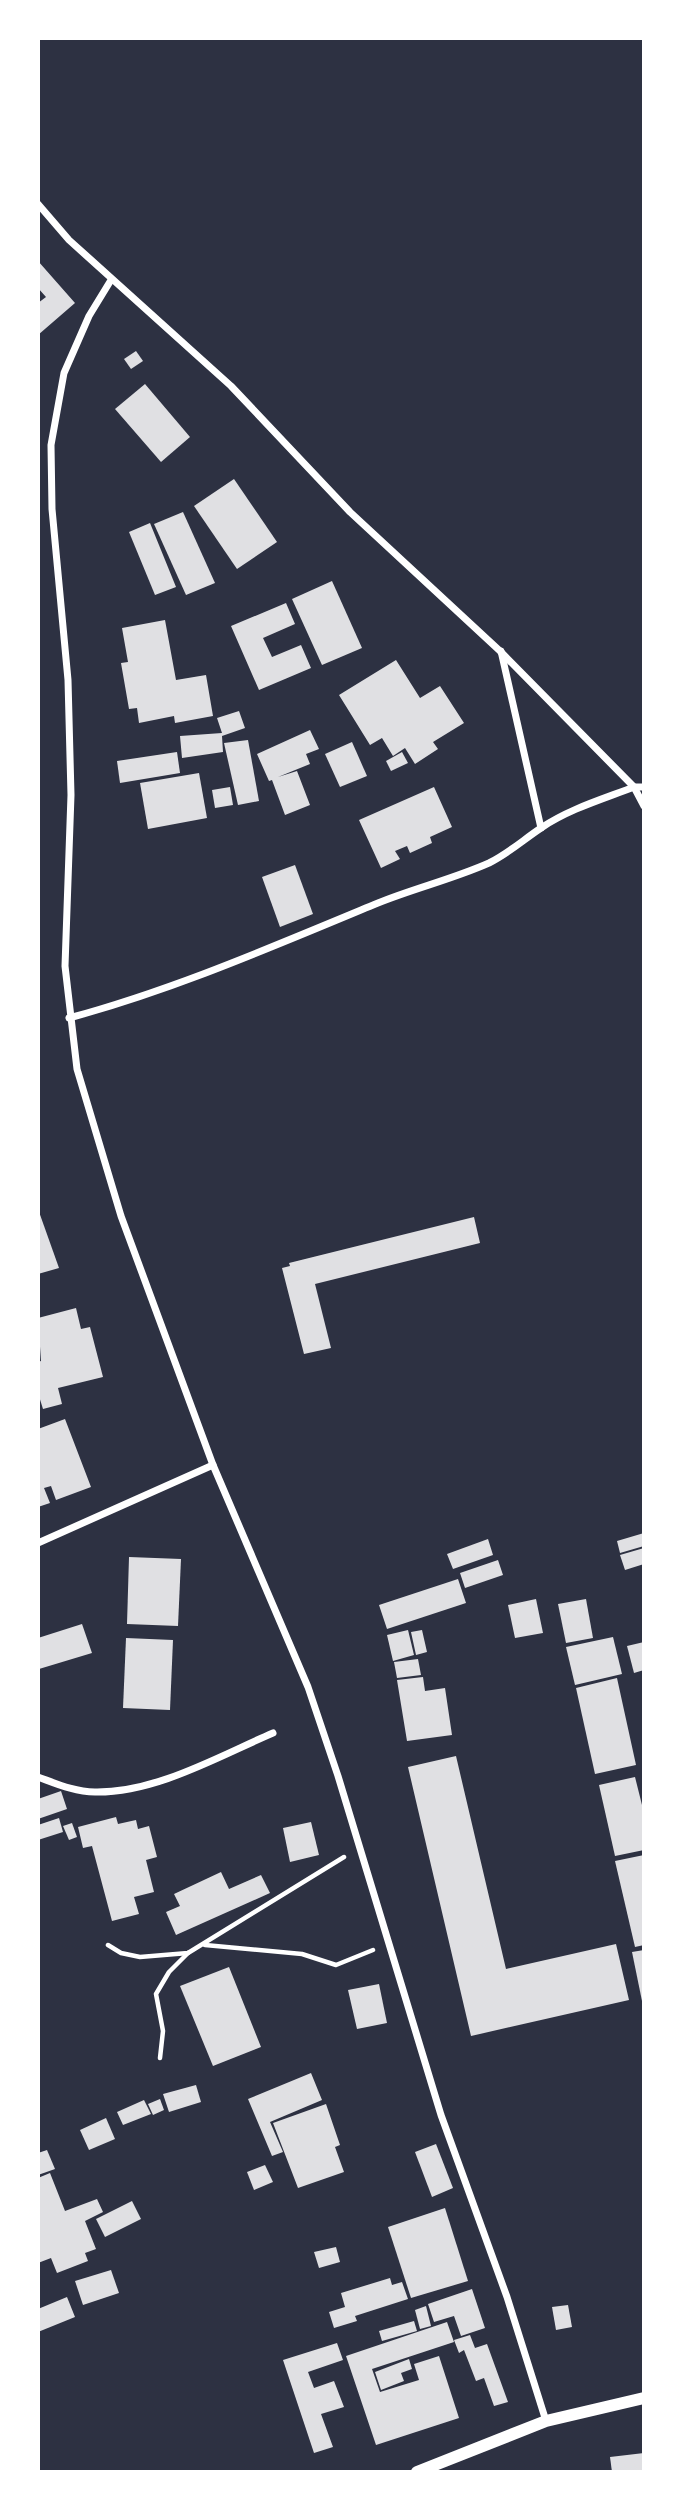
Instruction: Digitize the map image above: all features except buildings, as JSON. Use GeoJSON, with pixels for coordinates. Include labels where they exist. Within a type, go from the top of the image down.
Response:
{"type":"FeatureCollection","features":[{"type":"Feature","properties":{"kind":"street"},"geometry":{"type":"LineString","coordinates":[[38,204],[69,240],[111,280],[231,386],[350,512],[500,651],[634,787],[643,806]]}},
{"type":"Feature","properties":{"kind":"street"},"geometry":{"type":"LineString","coordinates":[[111,280],[89,316],[64,373],[51,445],[52,509],[68,680],[71,795],[65,966],[77,1069],[121,1216],[214,1465],[308,1687],[441,2115],[507,2297],[546,2421]]}},
{"type":"Feature","properties":{"kind":"street"},"geometry":{"type":"LineString","coordinates":[[500,651],[541,828]]}},
{"type":"Feature","properties":{"kind":"street"},"geometry":{"type":"LineString","coordinates":[[69,1018],[123,1003],[227,966],[381,902],[486,864],[513,852],[541,828],[571,811],[634,787],[643,787]]}},
{"type":"Feature","properties":{"kind":"street"},"geometry":{"type":"LineString","coordinates":[[38,1543],[214,1465]]}},
{"type":"Feature","properties":{"kind":"street"},"geometry":{"type":"LineString","coordinates":[[38,1777],[64,1788],[95,1792],[128,1789],[195,1766],[273,1733]]}},
{"type":"Feature","properties":{"kind":"street"},"geometry":{"type":"LineString","coordinates":[[417,2472],[546,2421],[643,2398]]}},
{"type":"Feature","properties":{"kind":"path"},"geometry":{"type":"LineString","coordinates":[[108,1945],[121,1953],[140,1957],[188,1952],[204,1945],[289,1889],[360,1848]]}},
{"type":"Feature","properties":{"kind":"path"},"geometry":{"type":"LineString","coordinates":[[204,1945],[302,1954],[336,1965],[389,1942]]}},
{"type":"Feature","properties":{"kind":"path"},"geometry":{"type":"LineString","coordinates":[[160,2058],[163,2031],[156,1994],[169,1972],[188,1952]]}}]}
